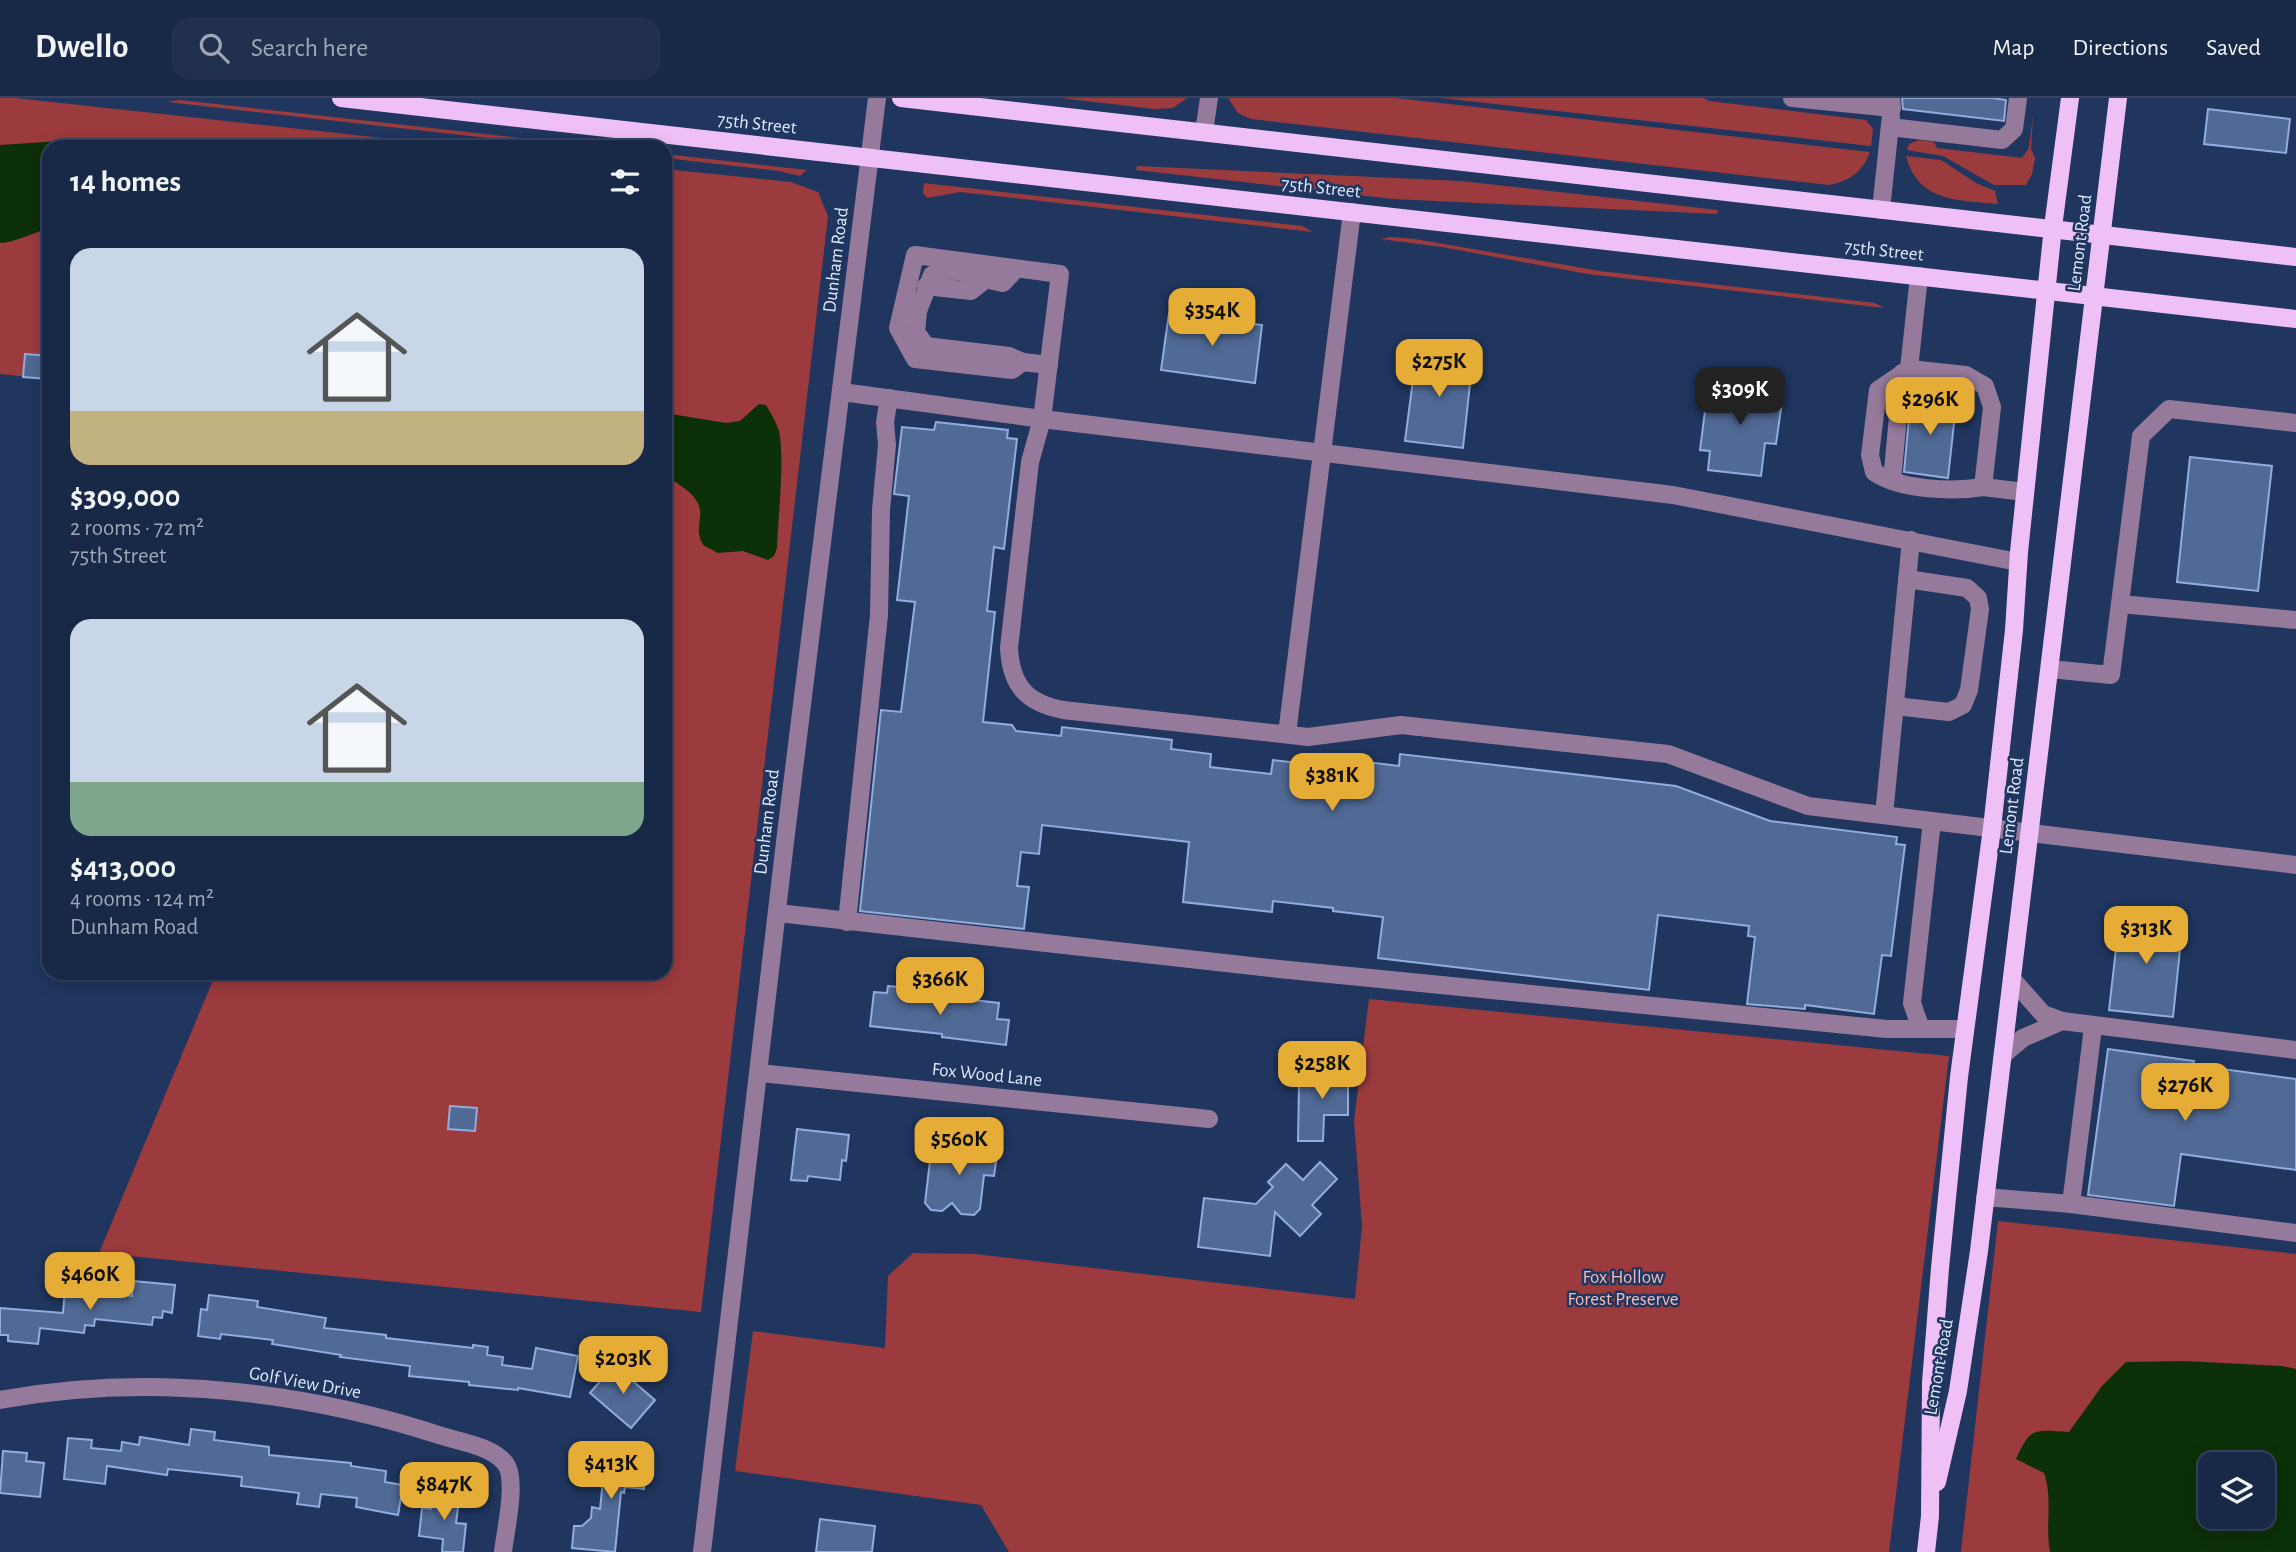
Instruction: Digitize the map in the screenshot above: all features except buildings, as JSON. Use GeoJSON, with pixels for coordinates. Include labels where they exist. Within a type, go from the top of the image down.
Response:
{"type":"FeatureCollection","features":[{"type":"Feature","properties":{"kind":"main road","name":"75th Street"},"geometry":{"type":"LineString","coordinates":[[341,98],[2296,319]]}},
{"type":"Feature","properties":{"kind":"main road"},"geometry":{"type":"LineString","coordinates":[[901,98],[2296,257]]}},
{"type":"Feature","properties":{"kind":"main road","name":"Lemont Road"},"geometry":{"type":"LineString","coordinates":[[1926,1552],[1930,1516],[1931,1383],[1940,1268],[1965,1029],[1992,828],[2014,630],[2018,562],[2067,98]]}},
{"type":"Feature","properties":{"kind":"main road","name":"Lemont Road"},"geometry":{"type":"LineString","coordinates":[[1930,1516],[1958,1391],[1986,1196],[2118,98]]}},
{"type":"Feature","properties":{"kind":"street","name":"Dunham Road"},"geometry":{"type":"LineString","coordinates":[[702,1552],[877,98]]}},
{"type":"Feature","properties":{"kind":"street"},"geometry":{"type":"LineString","coordinates":[[1204,132],[1209,98]]}},
{"type":"Feature","properties":{"kind":"street"},"geometry":{"type":"LineString","coordinates":[[1792,98],[1891,111],[2002,140],[2014,129],[2018,98]]}},
{"type":"Feature","properties":{"kind":"street"},"geometry":{"type":"LineString","coordinates":[[1881,210],[1891,111]]}},
{"type":"Feature","properties":{"kind":"street"},"geometry":{"type":"LineString","coordinates":[[1287,734],[1352,212]]}},
{"type":"Feature","properties":{"kind":"street"},"geometry":{"type":"LineString","coordinates":[[1023,362],[1012,370],[915,359],[898,328],[915,255],[1060,274],[1042,419],[1030,462],[1009,648],[1010,667],[1017,683],[1029,697],[1045,706],[1308,737],[1402,725],[1668,754],[1808,806],[2296,865]]}},
{"type":"Feature","properties":{"kind":"street"},"geometry":{"type":"LineString","coordinates":[[1016,269],[1003,283],[985,280],[972,272],[943,270],[932,275],[918,311],[916,332],[926,346],[1009,356],[1023,362],[1049,365]]}},
{"type":"Feature","properties":{"kind":"street"},"geometry":{"type":"LineString","coordinates":[[1886,479],[1919,276]]}},
{"type":"Feature","properties":{"kind":"street"},"geometry":{"type":"LineString","coordinates":[[1983,487],[1992,407],[1985,386],[1966,375],[1901,374],[1878,390],[1870,455],[1874,472],[1899,484],[1962,490],[1983,487],[2025,492]]}},
{"type":"Feature","properties":{"kind":"street"},"geometry":{"type":"LineString","coordinates":[[842,391],[1042,419],[1667,494],[2018,562]]}},
{"type":"Feature","properties":{"kind":"street"},"geometry":{"type":"LineString","coordinates":[[847,922],[879,615],[881,510],[887,445],[885,422],[889,398]]}},
{"type":"Feature","properties":{"kind":"street"},"geometry":{"type":"LineString","coordinates":[[2050,668],[2111,675],[2141,436],[2169,409],[2296,423]]}},
{"type":"Feature","properties":{"kind":"street"},"geometry":{"type":"LineString","coordinates":[[1884,815],[1911,540]]}},
{"type":"Feature","properties":{"kind":"street"},"geometry":{"type":"LineString","coordinates":[[1895,706],[1949,712],[1963,705],[1969,690],[1980,609],[1978,598],[1967,588],[1907,579]]}},
{"type":"Feature","properties":{"kind":"street"},"geometry":{"type":"LineString","coordinates":[[2120,604],[2296,620]]}},
{"type":"Feature","properties":{"kind":"street"},"geometry":{"type":"LineString","coordinates":[[1922,1029],[1912,1003],[1932,821]]}},
{"type":"Feature","properties":{"kind":"street"},"geometry":{"type":"LineString","coordinates":[[778,913],[1334,975],[1887,1029],[1965,1029]]}},
{"type":"Feature","properties":{"kind":"street"},"geometry":{"type":"LineString","coordinates":[[2012,979],[2043,1014],[2062,1021],[2093,1027],[2296,1050]]}},
{"type":"Feature","properties":{"kind":"street"},"geometry":{"type":"LineString","coordinates":[[2004,1054],[2022,1038],[2062,1021]]}},
{"type":"Feature","properties":{"kind":"street"},"geometry":{"type":"LineString","coordinates":[[2071,1205],[2093,1027]]}},
{"type":"Feature","properties":{"kind":"street","name":"Fox Wood Lane"},"geometry":{"type":"LineString","coordinates":[[760,1073],[1209,1119]]}},
{"type":"Feature","properties":{"kind":"street"},"geometry":{"type":"LineString","coordinates":[[1986,1196],[2296,1233]]}},
{"type":"Feature","properties":{"kind":"street","name":"Golf View Drive"},"geometry":{"type":"LineString","coordinates":[[0,1400],[54,1391],[149,1386],[234,1392],[313,1404],[421,1429],[488,1451],[505,1463],[510,1472],[511,1485],[503,1552]]}},
{"type":"Feature","properties":{"kind":"green space"},"geometry":{"type":"Polygon","coordinates":[[[0,98],[401,140],[42,140],[42,378],[0,374],[0,98]]]}},
{"type":"Feature","properties":{"kind":"green space"},"geometry":{"type":"Polygon","coordinates":[[[1061,98],[1187,98],[1173,108],[1154,109],[1061,98]]]}},
{"type":"Feature","properties":{"kind":"green space"},"geometry":{"type":"Polygon","coordinates":[[[1228,98],[1396,98],[1870,152],[1854,174],[1829,185],[1251,119],[1238,113],[1228,98]]]}},
{"type":"Feature","properties":{"kind":"green space"},"geometry":{"type":"Polygon","coordinates":[[[1441,98],[1704,98],[1709,101],[1866,120],[1873,129],[1871,146],[1441,98]]]}},
{"type":"Feature","properties":{"kind":"green space"},"geometry":{"type":"Polygon","coordinates":[[[180,100],[538,140],[506,140],[167,102],[180,100]]]}},
{"type":"Feature","properties":{"kind":"green space"},"geometry":{"type":"Polygon","coordinates":[[[2033,115],[2031,149],[2035,158],[2032,174],[2026,185],[1994,185],[1943,156],[1907,150],[1909,144],[1919,140],[1934,142],[1937,148],[2022,158],[2029,148],[2033,115]]]}},
{"type":"Feature","properties":{"kind":"green space"},"geometry":{"type":"Polygon","coordinates":[[[672,155],[807,170],[800,176],[779,171],[672,159],[672,155]]]}},
{"type":"Feature","properties":{"kind":"green space"},"geometry":{"type":"Polygon","coordinates":[[[1906,156],[1941,160],[1976,183],[1995,191],[1998,204],[1941,196],[1920,182],[1906,156]]]}},
{"type":"Feature","properties":{"kind":"green space"},"geometry":{"type":"Polygon","coordinates":[[[1137,166],[1461,181],[1718,210],[1717,214],[1393,199],[1136,170],[1137,166]]]}},
{"type":"Feature","properties":{"kind":"green space"},"geometry":{"type":"Polygon","coordinates":[[[672,170],[791,182],[818,192],[828,216],[701,1312],[99,1253],[213,980],[672,980],[672,170]]]}},
{"type":"Feature","properties":{"kind":"green space"},"geometry":{"type":"Polygon","coordinates":[[[924,183],[1302,226],[1313,232],[960,192],[927,198],[923,193],[924,183]]]}},
{"type":"Feature","properties":{"kind":"green space"},"geometry":{"type":"Polygon","coordinates":[[[1391,237],[1600,271],[1875,303],[1884,308],[1587,274],[1442,247],[1380,239],[1391,237]]]}},
{"type":"Feature","properties":{"kind":"green space","name":"Fox Hollow Forest Preserve"},"geometry":{"type":"Polygon","coordinates":[[[1369,999],[1949,1056],[1889,1552],[1009,1552],[981,1505],[735,1471],[753,1331],[885,1348],[888,1276],[913,1253],[975,1254],[1355,1299],[1362,1226],[1354,1121],[1369,999]]]}},
{"type":"Feature","properties":{"kind":"green space"},"geometry":{"type":"Polygon","coordinates":[[[1998,1221],[2296,1254],[2296,1552],[1961,1552],[1998,1221]]]}},
{"type":"Feature","properties":{"kind":"shaded area"},"geometry":{"type":"Polygon","coordinates":[[[42,142],[42,231],[0,243],[0,145],[42,142]]]}},
{"type":"Feature","properties":{"kind":"shaded area"},"geometry":{"type":"Polygon","coordinates":[[[759,404],[766,405],[779,431],[781,472],[777,548],[774,556],[768,560],[743,551],[718,553],[703,545],[699,534],[698,503],[689,492],[672,480],[672,414],[726,423],[740,421],[759,404]]]}},
{"type":"Feature","properties":{"kind":"shaded area"},"geometry":{"type":"Polygon","coordinates":[[[2184,1361],[2296,1369],[2296,1552],[2050,1552],[2048,1492],[2044,1473],[2016,1459],[2030,1435],[2035,1432],[2069,1432],[2102,1386],[2126,1362],[2184,1361]]]}}]}
